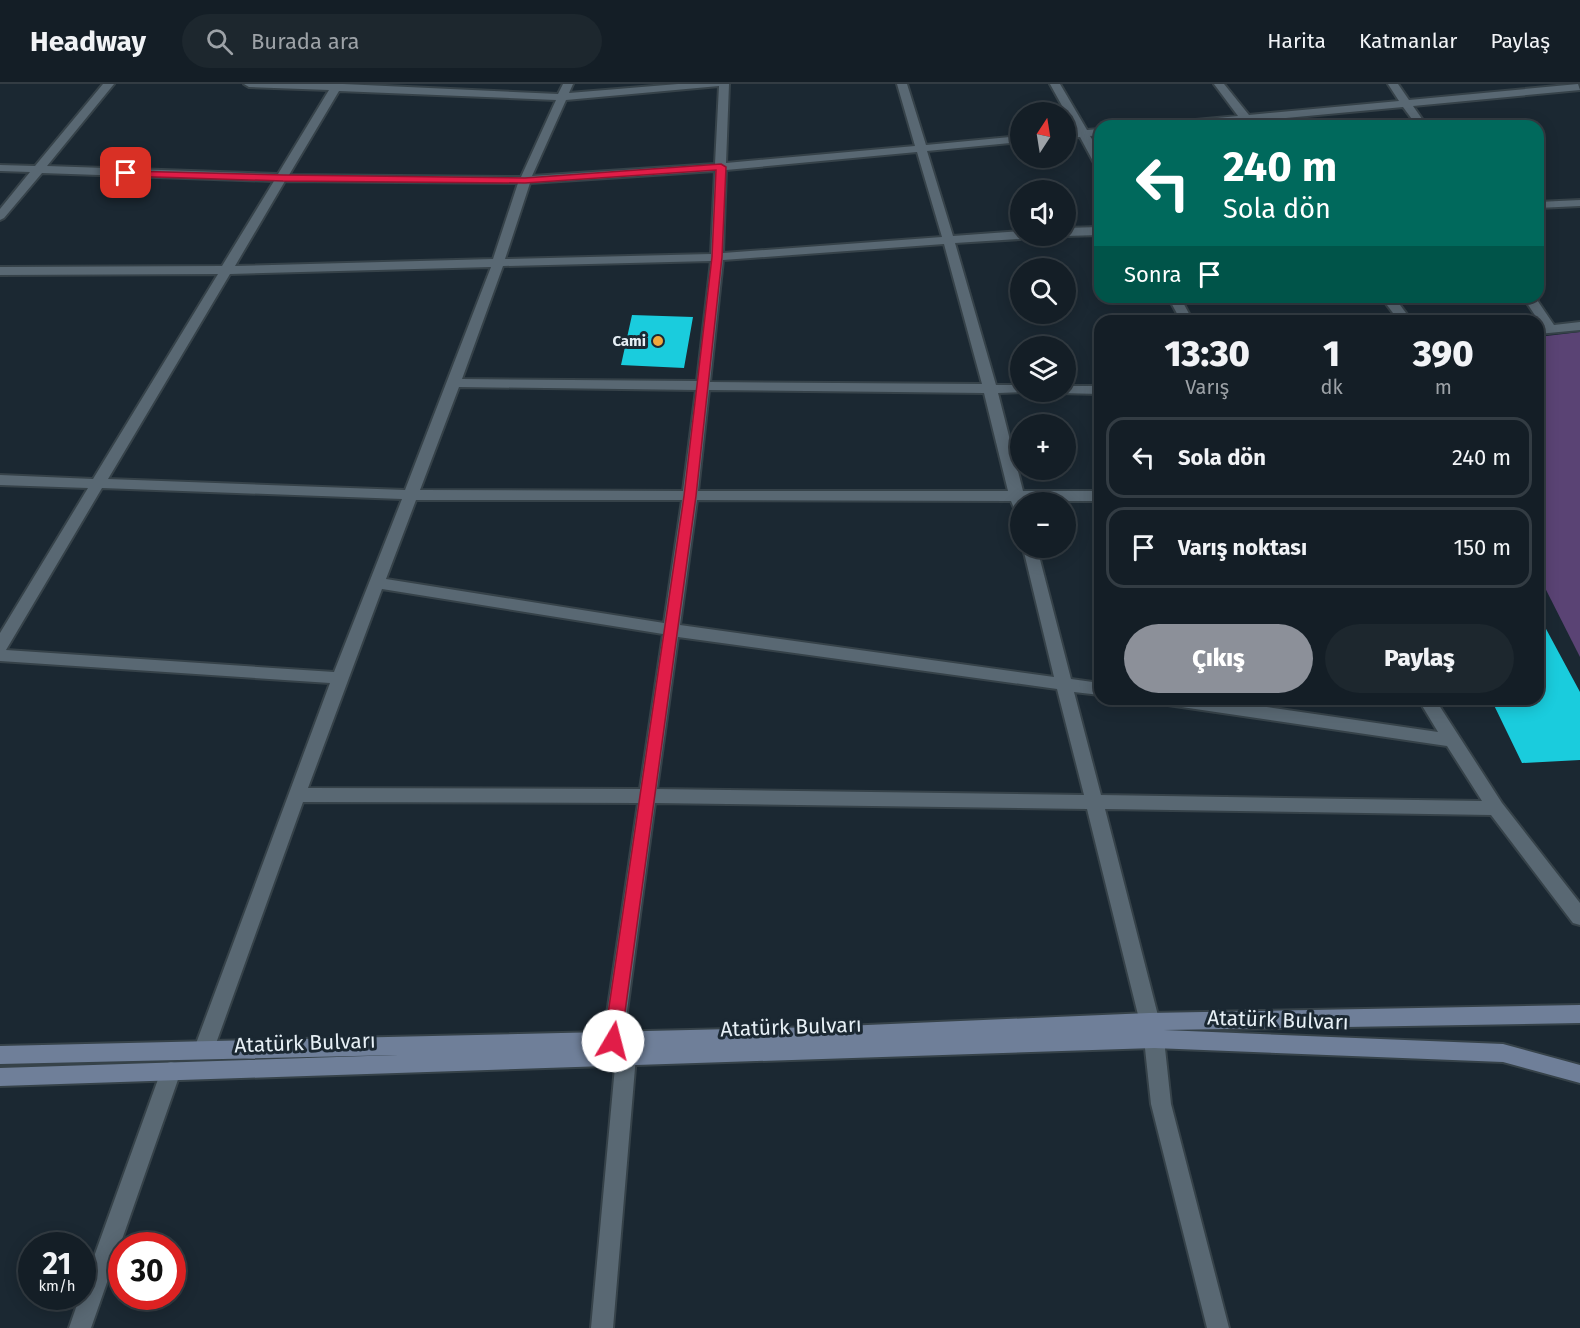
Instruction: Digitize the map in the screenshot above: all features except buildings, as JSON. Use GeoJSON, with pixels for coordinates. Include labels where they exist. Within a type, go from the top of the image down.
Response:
{"type":"FeatureCollection","features":[{"type":"Feature","properties":{"kind":"main road","name":"Atatürk Bulvarı"},"geometry":{"type":"LineString","coordinates":[[0,1077],[619,1049],[1580,1014]]}},
{"type":"Feature","properties":{"kind":"main road","name":"Atatürk Bulvarı"},"geometry":{"type":"LineString","coordinates":[[1151,1031],[1503,1053],[1580,1074]]}},
{"type":"Feature","properties":{"kind":"main road","name":"Atatürk Bulvarı"},"geometry":{"type":"LineString","coordinates":[[0,1055],[204,1049],[619,1049]]}},
{"type":"Feature","properties":{"kind":"street"},"geometry":{"type":"LineString","coordinates":[[0,216],[108,84]]}},
{"type":"Feature","properties":{"kind":"street"},"geometry":{"type":"LineString","coordinates":[[249,84],[565,91],[715,84]]}},
{"type":"Feature","properties":{"kind":"street"},"geometry":{"type":"LineString","coordinates":[[602,1328],[619,1049],[647,796],[690,496],[703,386],[717,257],[724,84]]}},
{"type":"Feature","properties":{"kind":"street"},"geometry":{"type":"LineString","coordinates":[[902,84],[948,239],[1016,492]]}},
{"type":"Feature","properties":{"kind":"street"},"geometry":{"type":"LineString","coordinates":[[1055,84],[1094,153]]}},
{"type":"Feature","properties":{"kind":"street"},"geometry":{"type":"LineString","coordinates":[[1219,84],[1247,120]]}},
{"type":"Feature","properties":{"kind":"street"},"geometry":{"type":"LineString","coordinates":[[1393,84],[1418,120]]}},
{"type":"Feature","properties":{"kind":"street"},"geometry":{"type":"LineString","coordinates":[[0,646],[337,86]]}},
{"type":"Feature","properties":{"kind":"street"},"geometry":{"type":"LineString","coordinates":[[1266,120],[1408,103],[1580,87]]}},
{"type":"Feature","properties":{"kind":"street"},"geometry":{"type":"LineString","coordinates":[[204,1049],[340,678],[454,383],[498,263],[525,180],[565,91]]}},
{"type":"Feature","properties":{"kind":"street"},"geometry":{"type":"LineString","coordinates":[[1076,134],[1094,133]]}},
{"type":"Feature","properties":{"kind":"street"},"geometry":{"type":"LineString","coordinates":[[0,168],[283,178],[525,180],[721,167],[1010,140]]}},
{"type":"Feature","properties":{"kind":"street"},"geometry":{"type":"LineString","coordinates":[[1544,205],[1580,203]]}},
{"type":"Feature","properties":{"kind":"street"},"geometry":{"type":"LineString","coordinates":[[1076,232],[1094,231]]}},
{"type":"Feature","properties":{"kind":"street"},"geometry":{"type":"LineString","coordinates":[[0,271],[227,270],[717,257],[1010,236]]}},
{"type":"Feature","properties":{"kind":"street"},"geometry":{"type":"LineString","coordinates":[[1544,330],[1580,326]]}},
{"type":"Feature","properties":{"kind":"street"},"geometry":{"type":"LineString","coordinates":[[454,383],[1010,389]]}},
{"type":"Feature","properties":{"kind":"street"},"geometry":{"type":"LineString","coordinates":[[1076,390],[1094,390]]}},
{"type":"Feature","properties":{"kind":"street"},"geometry":{"type":"LineString","coordinates":[[0,480],[410,495],[690,496],[1010,502]]}},
{"type":"Feature","properties":{"kind":"street"},"geometry":{"type":"LineString","coordinates":[[1076,498],[1094,496]]}},
{"type":"Feature","properties":{"kind":"street"},"geometry":{"type":"LineString","coordinates":[[1033,558],[1151,1031],[1161,1104],[1218,1328]]}},
{"type":"Feature","properties":{"kind":"street"},"geometry":{"type":"LineString","coordinates":[[376,583],[671,630],[1094,688]]}},
{"type":"Feature","properties":{"kind":"street"},"geometry":{"type":"LineString","coordinates":[[0,655],[340,678]]}},
{"type":"Feature","properties":{"kind":"street"},"geometry":{"type":"LineString","coordinates":[[1210,705],[1452,740]]}},
{"type":"Feature","properties":{"kind":"street"},"geometry":{"type":"LineString","coordinates":[[1430,705],[1496,808],[1580,917]]}},
{"type":"Feature","properties":{"kind":"street"},"geometry":{"type":"LineString","coordinates":[[297,795],[647,796],[1496,808]]}},
{"type":"Feature","properties":{"kind":"street"},"geometry":{"type":"LineString","coordinates":[[80,1328],[171,1071]]}},
{"type":"Feature","properties":{"kind":"shaded area"},"geometry":{"type":"Polygon","coordinates":[[[1580,332],[1580,657],[1544,586],[1544,336],[1580,332]]]}},
{"type":"Feature","properties":{"kind":"place","name":"Cami"},"geometry":{"type":"Point","coordinates":[658,341]}},
{"type":"Feature","properties":{"kind":"route"},"geometry":{"type":"LineString","coordinates":[[126,173],[283,178],[525,180],[721,167],[717,257],[690,496],[613,1041]]}}]}
